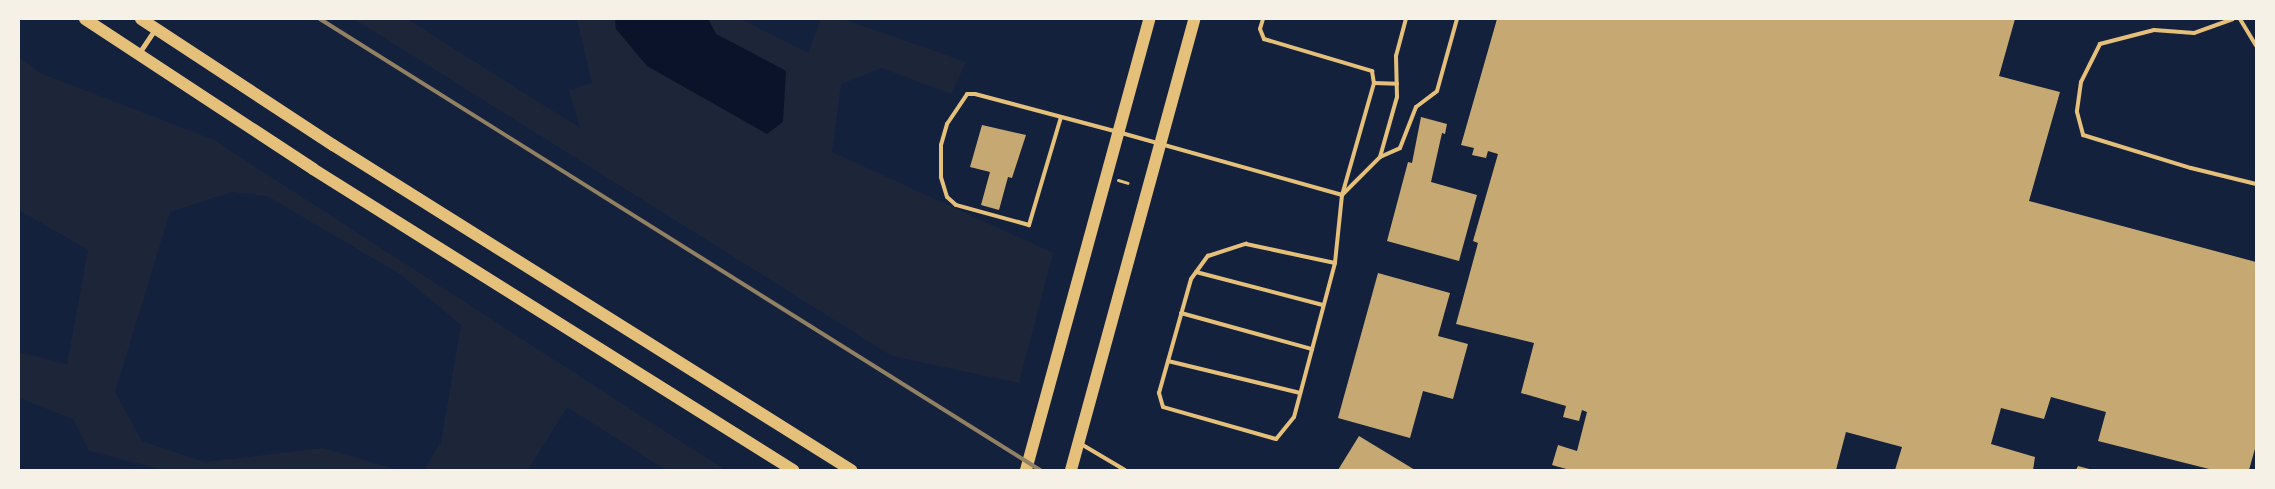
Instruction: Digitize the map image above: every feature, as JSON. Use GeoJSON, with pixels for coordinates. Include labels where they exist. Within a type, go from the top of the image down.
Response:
{"type":"FeatureCollection","features":[{"type":"Feature","properties":{"kind":"main road"},"geometry":{"type":"LineString","coordinates":[[85,19],[137,54],[792,470]]}},
{"type":"Feature","properties":{"kind":"main road"},"geometry":{"type":"LineString","coordinates":[[140,19],[333,145],[851,470]]}},
{"type":"Feature","properties":{"kind":"main road"},"geometry":{"type":"LineString","coordinates":[[1026,470],[1149,19]]}},
{"type":"Feature","properties":{"kind":"main road"},"geometry":{"type":"LineString","coordinates":[[1071,470],[1194,19]]}},
{"type":"Feature","properties":{"kind":"street"},"geometry":{"type":"LineString","coordinates":[[137,54],[156,29]]}},
{"type":"Feature","properties":{"kind":"lane"},"geometry":{"type":"LineString","coordinates":[[1263,19],[1260,29],[1264,39],[1372,71],[1374,83],[1342,196],[1335,263],[1294,417],[1276,439],[1164,407],[1159,393],[1181,313],[1196,272],[1208,256],[1246,244],[1335,263]]}},
{"type":"Feature","properties":{"kind":"lane"},"geometry":{"type":"LineString","coordinates":[[1380,157],[1397,97],[1396,56],[1406,19]]}},
{"type":"Feature","properties":{"kind":"lane"},"geometry":{"type":"LineString","coordinates":[[1342,196],[1380,157],[1400,148],[1416,107],[1437,91],[1457,19]]}},
{"type":"Feature","properties":{"kind":"lane"},"geometry":{"type":"LineString","coordinates":[[2233,19],[2194,33],[2154,30],[2100,44],[2081,82],[2078,112],[2083,135],[2191,168],[2256,184]]}},
{"type":"Feature","properties":{"kind":"lane"},"geometry":{"type":"LineString","coordinates":[[2240,19],[2256,46]]}},
{"type":"Feature","properties":{"kind":"lane"},"geometry":{"type":"LineString","coordinates":[[1374,83],[1397,84]]}},
{"type":"Feature","properties":{"kind":"lane"},"geometry":{"type":"LineString","coordinates":[[1061,117],[1029,225],[956,205],[947,197],[941,177],[941,145],[946,124],[967,94],[1061,117],[1118,132],[1342,196]]}},
{"type":"Feature","properties":{"kind":"lane"},"geometry":{"type":"LineString","coordinates":[[1196,272],[1324,305]]}},
{"type":"Feature","properties":{"kind":"lane"},"geometry":{"type":"LineString","coordinates":[[1181,313],[1312,349]]}},
{"type":"Feature","properties":{"kind":"lane"},"geometry":{"type":"LineString","coordinates":[[1168,361],[1300,393]]}},
{"type":"Feature","properties":{"kind":"lane"},"geometry":{"type":"LineString","coordinates":[[1079,443],[1125,470]]}},
{"type":"Feature","properties":{"kind":"path"},"geometry":{"type":"LineString","coordinates":[[1118,180],[1128,183]]}},
{"type":"Feature","properties":{"kind":"shaded area"},"geometry":{"type":"Polygon","coordinates":[[[354,19],[407,19],[580,128],[569,90],[592,83],[577,19],[615,19],[616,29],[786,71],[716,34],[708,19],[741,19],[808,53],[821,19],[843,19],[966,62],[951,94],[882,68],[841,84],[832,152],[1053,253],[1019,383],[892,356],[354,19]]]}},
{"type":"Feature","properties":{"kind":"shaded area"},"geometry":{"type":"Polygon","coordinates":[[[615,19],[708,19],[716,34],[786,71],[783,122],[767,134],[647,66],[616,29],[615,19]]]}},
{"type":"Feature","properties":{"kind":"shaded area"},"geometry":{"type":"Polygon","coordinates":[[[19,57],[40,73],[212,139],[725,470],[666,470],[567,407],[528,470],[424,470],[441,442],[461,325],[400,274],[267,196],[232,192],[170,212],[115,392],[142,441],[205,462],[323,448],[398,470],[164,470],[89,451],[73,419],[19,398],[19,352],[67,364],[88,250],[19,210],[19,57]]]}},
{"type":"Feature","properties":{"kind":"building"},"geometry":{"type":"Polygon","coordinates":[[[1497,19],[2015,19],[1999,76],[2060,92],[2029,201],[2256,262],[2256,445],[2249,470],[2213,470],[2098,441],[2106,412],[2051,397],[2044,419],[2001,408],[1991,444],[2035,457],[2033,470],[1895,470],[1902,447],[1846,432],[1836,470],[1570,470],[1552,465],[1558,445],[1577,451],[1587,412],[1582,410],[1579,421],[1563,417],[1566,406],[1521,393],[1534,343],[1456,324],[1478,243],[1473,241],[1498,154],[1488,151],[1486,158],[1472,155],[1474,148],[1461,145],[1497,19]]]}},
{"type":"Feature","properties":{"kind":"building"},"geometry":{"type":"Polygon","coordinates":[[[1421,117],[1447,124],[1445,134],[1442,133],[1431,182],[1477,195],[1459,261],[1387,241],[1408,162],[1412,163],[1421,117]]]}},
{"type":"Feature","properties":{"kind":"building"},"geometry":{"type":"Polygon","coordinates":[[[982,125],[1026,135],[1012,178],[1008,177],[999,210],[981,205],[990,172],[970,167],[982,125]]]}},
{"type":"Feature","properties":{"kind":"building"},"geometry":{"type":"Polygon","coordinates":[[[1378,273],[1450,293],[1438,336],[1468,344],[1453,399],[1423,391],[1410,438],[1338,418],[1378,273]]]}},
{"type":"Feature","properties":{"kind":"building"},"geometry":{"type":"Polygon","coordinates":[[[1359,436],[1415,470],[1338,470],[1359,436]]]}},
{"type":"Feature","properties":{"kind":"building"},"geometry":{"type":"Polygon","coordinates":[[[2078,466],[2093,470],[2076,470],[2078,466]]]}},
{"type":"Feature","properties":{"kind":"railway"},"geometry":{"type":"LineString","coordinates":[[320,19],[1040,470]]}}]}
